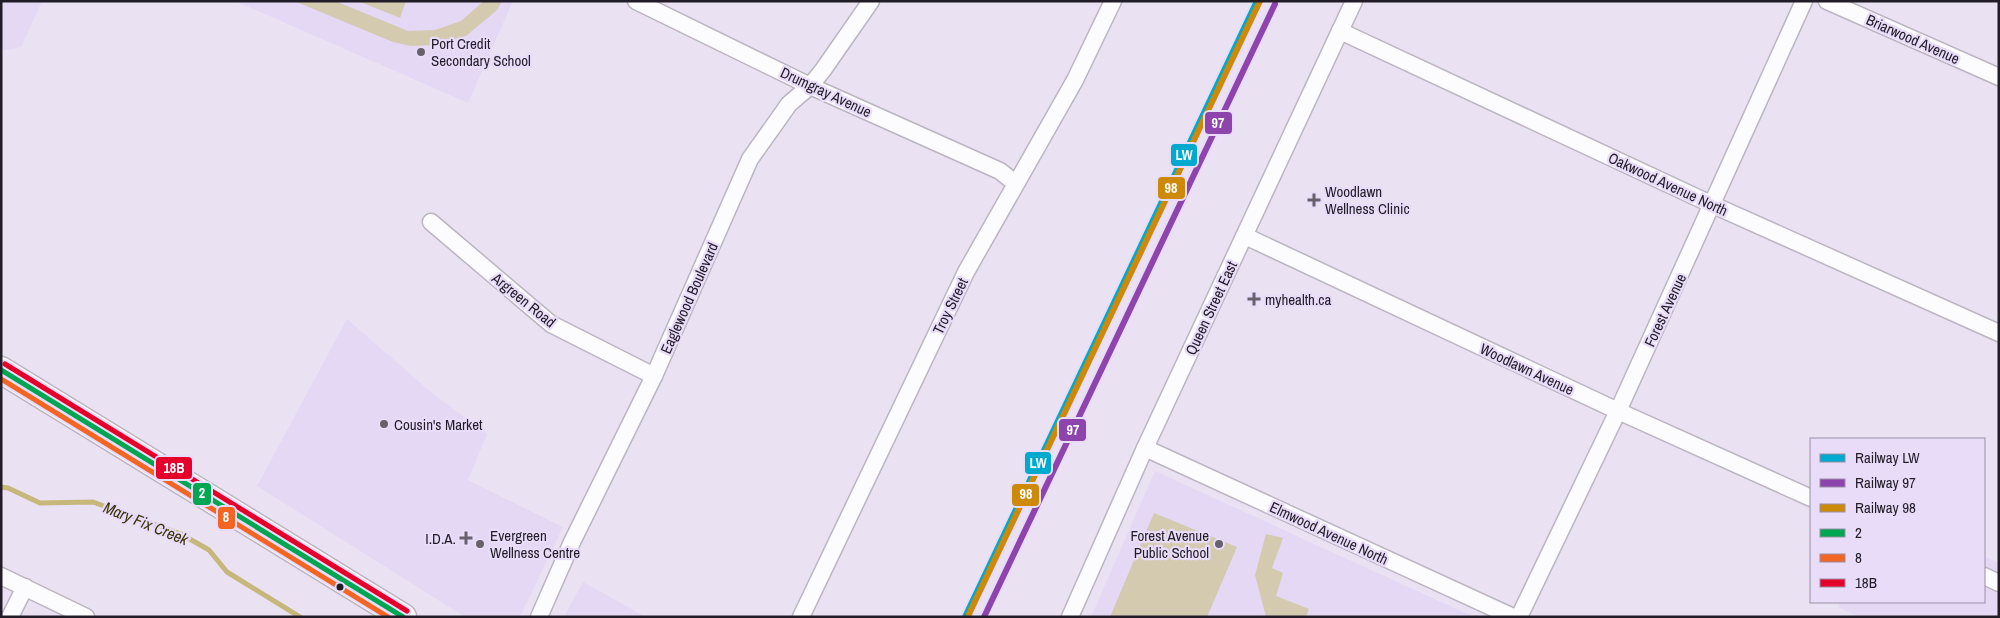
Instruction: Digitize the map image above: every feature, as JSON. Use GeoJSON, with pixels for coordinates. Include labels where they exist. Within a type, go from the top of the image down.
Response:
{"type":"FeatureCollection","features":[{"type":"Feature","properties":{"kind":"main road"},"geometry":{"type":"LineString","coordinates":[[1,370],[389,613]]}},
{"type":"Feature","properties":{"kind":"street","name":"Drumgray Avenue"},"geometry":{"type":"LineString","coordinates":[[636,1],[810,86],[1000,171],[1015,183]]}},
{"type":"Feature","properties":{"kind":"street","name":"Eaglewood Boulevard"},"geometry":{"type":"LineString","coordinates":[[539,617],[572,542],[654,376],[750,159],[789,104],[810,86],[850,34],[871,1]]}},
{"type":"Feature","properties":{"kind":"street","name":"Troy Street"},"geometry":{"type":"LineString","coordinates":[[801,617],[966,272],[1075,80],[1113,1]]}},
{"type":"Feature","properties":{"kind":"street","name":"Queen Street East"},"geometry":{"type":"LineString","coordinates":[[1070,617],[1146,448],[1354,1]]}},
{"type":"Feature","properties":{"kind":"street","name":"Forest Avenue"},"geometry":{"type":"LineString","coordinates":[[1519,617],[1618,411],[1804,1]]}},
{"type":"Feature","properties":{"kind":"street","name":"Briarwood Avenue"},"geometry":{"type":"LineString","coordinates":[[1828,1],[1999,77]]}},
{"type":"Feature","properties":{"kind":"street","name":"Oakwood Avenue North"},"geometry":{"type":"LineString","coordinates":[[1340,31],[1713,205],[1999,333]]}},
{"type":"Feature","properties":{"kind":"street","name":"Argreen Road"},"geometry":{"type":"LineString","coordinates":[[431,222],[551,324],[654,376]]}},
{"type":"Feature","properties":{"kind":"street","name":"Woodlawn Avenue"},"geometry":{"type":"LineString","coordinates":[[1245,236],[1618,411],[1810,498]]}},
{"type":"Feature","properties":{"kind":"street","name":"Elmwood Avenue North"},"geometry":{"type":"LineString","coordinates":[[1146,448],[1513,617]]}},
{"type":"Feature","properties":{"kind":"street"},"geometry":{"type":"LineString","coordinates":[[1,576],[86,617]]}},
{"type":"Feature","properties":{"kind":"street"},"geometry":{"type":"LineString","coordinates":[[1985,576],[1999,583]]}},
{"type":"Feature","properties":{"kind":"street"},"geometry":{"type":"LineString","coordinates":[[10,617],[24,587]]}},
{"type":"Feature","properties":{"kind":"shaded area"},"geometry":{"type":"Polygon","coordinates":[[[1,1],[42,1],[21,47],[1,51],[1,1]]]}},
{"type":"Feature","properties":{"kind":"shaded area","name":"Port Credit Secondary School"},"geometry":{"type":"Polygon","coordinates":[[[235,1],[513,1],[468,103],[235,1]]]}},
{"type":"Feature","properties":{"kind":"shaded area"},"geometry":{"type":"Polygon","coordinates":[[[294,1],[335,1],[408,31],[435,30],[461,21],[484,1],[502,1],[497,10],[466,36],[435,45],[411,46],[393,42],[294,1]]]}},
{"type":"Feature","properties":{"kind":"shaded area"},"geometry":{"type":"Polygon","coordinates":[[[358,1],[406,1],[400,18],[358,1]]]}},
{"type":"Feature","properties":{"kind":"shaded area"},"geometry":{"type":"Polygon","coordinates":[[[347,319],[432,393],[487,434],[468,480],[563,527],[520,617],[465,617],[257,486],[347,319]]]}},
{"type":"Feature","properties":{"kind":"shaded area","name":"Forest Avenue Public School"},"geometry":{"type":"Polygon","coordinates":[[[1155,471],[1474,617],[1091,617],[1155,471]]]}},
{"type":"Feature","properties":{"kind":"shaded area"},"geometry":{"type":"Polygon","coordinates":[[[1154,513],[1237,547],[1207,617],[1110,617],[1154,513]]]}},
{"type":"Feature","properties":{"kind":"shaded area"},"geometry":{"type":"Polygon","coordinates":[[[1266,534],[1283,538],[1272,568],[1283,573],[1276,596],[1309,609],[1306,617],[1266,617],[1255,575],[1266,534]]]}},
{"type":"Feature","properties":{"kind":"shaded area"},"geometry":{"type":"Polygon","coordinates":[[[1985,556],[1999,563],[1999,617],[1860,617],[1838,607],[1840,603],[1985,603],[1985,556]]]}},
{"type":"Feature","properties":{"kind":"shaded area"},"geometry":{"type":"Polygon","coordinates":[[[583,582],[646,617],[564,617],[583,582]]]}},
{"type":"Feature","properties":{"kind":"waterway","name":"Mary Fix Creek"},"geometry":{"type":"LineString","coordinates":[[1,487],[8,488],[40,503],[93,502],[181,534],[209,550],[227,572],[300,617]]}},
{"type":"Feature","properties":{"kind":"rail line","name":"LW"},"geometry":{"type":"LineString","coordinates":[[965,617],[1257,1]]}},
{"type":"Feature","properties":{"kind":"rail line","name":"98"},"geometry":{"type":"LineString","coordinates":[[969,614],[1260,1]]}},
{"type":"Feature","properties":{"kind":"rail line","name":"97"},"geometry":{"type":"LineString","coordinates":[[984,617],[1275,4]]}},
{"type":"Feature","properties":{"kind":"transit line","name":"18B"},"geometry":{"type":"LineString","coordinates":[[5,364],[407,611]]}},
{"type":"Feature","properties":{"kind":"transit line","name":"2"},"geometry":{"type":"LineString","coordinates":[[1,370],[403,617]]}},
{"type":"Feature","properties":{"kind":"transit line","name":"8"},"geometry":{"type":"LineString","coordinates":[[1,379],[388,617]]}},
{"type":"Feature","properties":{"kind":"place","name":"Port Credit Secondary School"},"geometry":{"type":"Point","coordinates":[421,52]}},
{"type":"Feature","properties":{"kind":"place","name":"Woodlawn Wellness Clinic"},"geometry":{"type":"Point","coordinates":[1314,200]}},
{"type":"Feature","properties":{"kind":"place","name":"myhealth.ca"},"geometry":{"type":"Point","coordinates":[1254,299]}},
{"type":"Feature","properties":{"kind":"place","name":"Cousin's Market"},"geometry":{"type":"Point","coordinates":[384,424]}},
{"type":"Feature","properties":{"kind":"place","name":"I.D.A."},"geometry":{"type":"Point","coordinates":[466,538]}},
{"type":"Feature","properties":{"kind":"place","name":"Evergreen Wellness Centre"},"geometry":{"type":"Point","coordinates":[480,544]}},
{"type":"Feature","properties":{"kind":"place","name":"Forest Avenue Public School"},"geometry":{"type":"Point","coordinates":[1219,544]}}]}
